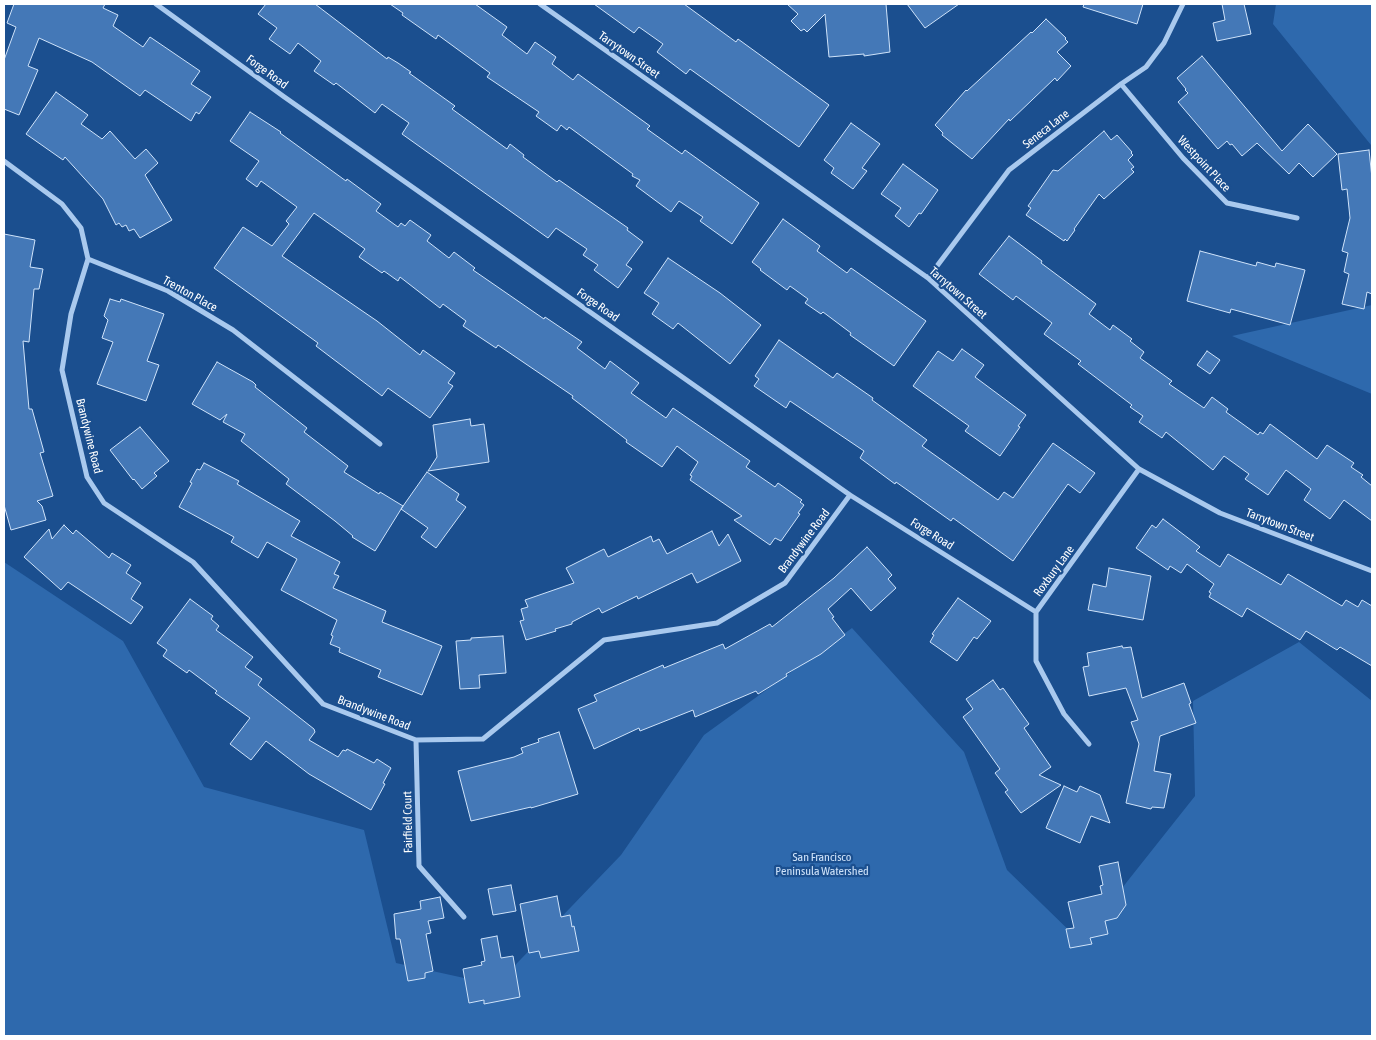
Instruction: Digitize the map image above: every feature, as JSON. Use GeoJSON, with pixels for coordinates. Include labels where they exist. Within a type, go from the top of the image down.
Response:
{"type":"FeatureCollection","features":[{"type":"Feature","properties":{"kind":"street","name":"Forge Road"},"geometry":{"type":"LineString","coordinates":[[156,4],[850,495],[1036,612]]}},
{"type":"Feature","properties":{"kind":"street","name":"Tarrytown Street"},"geometry":{"type":"LineString","coordinates":[[540,4],[928,278],[1140,469],[1220,513],[1372,571]]}},
{"type":"Feature","properties":{"kind":"street","name":"Seneca Lane"},"geometry":{"type":"LineString","coordinates":[[928,278],[1009,170],[1146,66],[1164,43],[1183,4]]}},
{"type":"Feature","properties":{"kind":"street","name":"Westpoint Place"},"geometry":{"type":"LineString","coordinates":[[1120,84],[1183,158],[1227,203],[1297,218]]}},
{"type":"Feature","properties":{"kind":"street"},"geometry":{"type":"LineString","coordinates":[[4,161],[62,204],[80,228],[88,259]]}},
{"type":"Feature","properties":{"kind":"street","name":"Brandywine Road"},"geometry":{"type":"LineString","coordinates":[[88,259],[71,314],[62,370],[87,477],[104,503],[192,562],[323,704],[416,740],[483,739],[604,640],[717,623],[785,583],[850,495]]}},
{"type":"Feature","properties":{"kind":"street","name":"Trenton Place"},"geometry":{"type":"LineString","coordinates":[[88,259],[168,291],[233,330],[380,444]]}},
{"type":"Feature","properties":{"kind":"street","name":"Roxbury Lane"},"geometry":{"type":"LineString","coordinates":[[1089,744],[1064,714],[1036,661],[1036,612],[1140,469]]}},
{"type":"Feature","properties":{"kind":"street","name":"Fairfield Court"},"geometry":{"type":"LineString","coordinates":[[416,740],[419,866],[464,918]]}},
{"type":"Feature","properties":{"kind":"green space"},"geometry":{"type":"Polygon","coordinates":[[[1276,4],[1372,4],[1372,152],[1371,145],[1273,24],[1276,4]]]}},
{"type":"Feature","properties":{"kind":"green space"},"geometry":{"type":"Polygon","coordinates":[[[1372,305],[1372,394],[1232,336],[1372,305]]]}},
{"type":"Feature","properties":{"kind":"green space","name":"San Francisco Peninsula Watershed"},"geometry":{"type":"Polygon","coordinates":[[[4,562],[123,641],[204,787],[364,830],[396,963],[496,985],[621,855],[704,735],[852,628],[964,752],[1007,870],[1080,941],[1195,796],[1193,701],[1299,642],[1372,701],[1372,1036],[4,1036],[4,562]]]}},
{"type":"Feature","properties":{"kind":"building"},"geometry":{"type":"Polygon","coordinates":[[[14,4],[105,4],[103,8],[118,15],[113,26],[143,47],[150,37],[200,71],[191,84],[211,97],[199,114],[196,112],[191,121],[145,90],[140,96],[92,62],[39,38],[28,66],[38,70],[19,115],[4,109],[4,60],[16,27],[7,23],[14,4]]]}},
{"type":"Feature","properties":{"kind":"building"},"geometry":{"type":"Polygon","coordinates":[[[266,4],[315,4],[387,59],[388,57],[411,72],[409,73],[455,106],[452,109],[507,149],[510,144],[524,155],[523,157],[557,182],[559,180],[628,228],[627,230],[643,242],[626,265],[632,269],[618,288],[594,270],[598,265],[583,255],[587,249],[556,228],[548,238],[402,134],[409,123],[382,104],[375,113],[336,83],[334,85],[314,71],[321,61],[298,43],[290,54],[269,39],[277,28],[258,14],[266,4]]]}},
{"type":"Feature","properties":{"kind":"building"},"geometry":{"type":"Polygon","coordinates":[[[390,4],[475,4],[507,27],[502,35],[527,54],[535,42],[556,57],[552,64],[573,80],[578,74],[650,126],[647,129],[682,154],[685,150],[759,203],[732,244],[700,221],[703,217],[679,201],[671,212],[636,186],[640,180],[632,176],[633,174],[569,127],[567,130],[561,125],[557,131],[536,116],[539,112],[487,77],[490,73],[438,35],[436,39],[390,4]]]}},
{"type":"Feature","properties":{"kind":"building"},"geometry":{"type":"Polygon","coordinates":[[[594,4],[684,4],[736,42],[738,39],[829,105],[799,147],[690,69],[686,74],[657,52],[663,44],[639,27],[634,33],[594,4]]]}},
{"type":"Feature","properties":{"kind":"building"},"geometry":{"type":"Polygon","coordinates":[[[787,4],[886,4],[890,52],[864,56],[864,54],[829,57],[825,14],[807,32],[804,29],[801,31],[791,21],[798,14],[787,4]]]}},
{"type":"Feature","properties":{"kind":"building"},"geometry":{"type":"Polygon","coordinates":[[[907,4],[959,4],[925,28],[907,4]]]}},
{"type":"Feature","properties":{"kind":"building"},"geometry":{"type":"Polygon","coordinates":[[[1084,4],[1143,4],[1137,24],[1083,7],[1084,4]]]}},
{"type":"Feature","properties":{"kind":"building"},"geometry":{"type":"Polygon","coordinates":[[[1222,4],[1244,4],[1251,34],[1217,41],[1213,23],[1225,20],[1222,4]]]}},
{"type":"Feature","properties":{"kind":"building"},"geometry":{"type":"Polygon","coordinates":[[[1046,19],[1066,38],[1068,42],[1057,52],[1071,66],[1057,81],[1055,78],[1010,121],[1009,119],[972,159],[942,135],[943,133],[935,125],[966,90],[1046,19]]]}},
{"type":"Feature","properties":{"kind":"building"},"geometry":{"type":"Polygon","coordinates":[[[1202,56],[1282,151],[1308,124],[1337,154],[1313,177],[1299,163],[1289,174],[1257,143],[1242,156],[1227,141],[1218,149],[1178,102],[1188,93],[1177,78],[1202,56]]]}},
{"type":"Feature","properties":{"kind":"building"},"geometry":{"type":"Polygon","coordinates":[[[56,92],[88,115],[81,124],[102,139],[110,131],[135,159],[146,149],[158,163],[145,175],[172,220],[140,238],[134,229],[129,231],[126,225],[122,227],[119,223],[116,225],[103,199],[65,157],[63,160],[26,134],[56,92]]]}},
{"type":"Feature","properties":{"kind":"building"},"geometry":{"type":"Polygon","coordinates":[[[250,112],[381,204],[376,211],[398,227],[401,223],[405,226],[410,220],[431,235],[427,241],[449,258],[454,252],[475,268],[473,270],[544,319],[545,317],[582,342],[577,348],[605,369],[610,361],[639,383],[631,393],[666,418],[673,408],[750,461],[746,467],[775,487],[778,483],[802,500],[800,502],[804,505],[798,513],[800,514],[781,541],[775,538],[770,545],[734,520],[742,516],[690,480],[692,476],[690,475],[698,462],[677,446],[662,467],[626,442],[627,440],[572,398],[573,396],[498,345],[496,348],[463,326],[466,321],[443,304],[440,308],[400,277],[398,281],[384,271],[382,273],[359,257],[365,249],[314,213],[282,256],[377,321],[420,355],[423,350],[455,373],[448,383],[453,386],[430,418],[388,388],[382,396],[316,346],[318,343],[214,268],[243,227],[272,246],[289,224],[286,221],[297,207],[261,181],[257,187],[246,179],[259,161],[230,141],[250,112]]]}},
{"type":"Feature","properties":{"kind":"building"},"geometry":{"type":"Polygon","coordinates":[[[851,123],[880,144],[862,168],[867,171],[853,189],[831,173],[834,168],[824,160],[851,123]]]}},
{"type":"Feature","properties":{"kind":"building"},"geometry":{"type":"Polygon","coordinates":[[[1104,131],[1111,140],[1117,135],[1132,152],[1133,155],[1128,160],[1134,167],[1131,169],[1134,172],[1104,199],[1099,194],[1067,241],[1065,239],[1064,241],[1026,215],[1031,208],[1028,206],[1053,170],[1058,171],[1104,131]]]}},
{"type":"Feature","properties":{"kind":"building"},"geometry":{"type":"Polygon","coordinates":[[[1369,150],[1372,178],[1372,294],[1367,292],[1364,309],[1342,304],[1349,274],[1344,272],[1348,253],[1342,251],[1350,218],[1347,189],[1342,190],[1338,154],[1369,150]]]}},
{"type":"Feature","properties":{"kind":"building"},"geometry":{"type":"Polygon","coordinates":[[[903,164],[938,190],[909,227],[895,216],[901,208],[881,194],[903,164]]]}},
{"type":"Feature","properties":{"kind":"building"},"geometry":{"type":"Polygon","coordinates":[[[783,219],[820,246],[817,251],[847,273],[851,268],[926,321],[894,366],[850,335],[851,333],[823,312],[821,314],[805,303],[808,299],[790,286],[787,290],[752,262],[783,219]]]}},
{"type":"Feature","properties":{"kind":"building"},"geometry":{"type":"Polygon","coordinates":[[[4,234],[35,240],[30,267],[43,269],[39,289],[34,289],[29,342],[23,341],[29,409],[32,409],[44,452],[40,453],[53,496],[37,501],[42,506],[46,520],[11,530],[4,505],[4,234]]]}},
{"type":"Feature","properties":{"kind":"building"},"geometry":{"type":"Polygon","coordinates":[[[1009,236],[1042,261],[1041,263],[1096,304],[1089,314],[1110,330],[1113,325],[1132,339],[1130,341],[1144,352],[1140,358],[1172,381],[1169,384],[1204,408],[1212,397],[1228,409],[1226,412],[1258,435],[1260,432],[1263,434],[1270,424],[1317,459],[1327,445],[1354,463],[1351,467],[1363,475],[1361,477],[1372,486],[1372,521],[1344,500],[1330,519],[1304,500],[1311,489],[1286,470],[1268,495],[1245,479],[1249,474],[1224,456],[1213,470],[1166,432],[1162,438],[1139,422],[1143,416],[1130,407],[1132,405],[1078,364],[1081,361],[1044,334],[1052,323],[1016,296],[1013,300],[979,274],[1009,236]]]}},
{"type":"Feature","properties":{"kind":"building"},"geometry":{"type":"Polygon","coordinates":[[[1200,251],[1256,266],[1257,262],[1275,267],[1276,263],[1305,270],[1290,325],[1231,309],[1230,313],[1187,301],[1200,251]]]}},
{"type":"Feature","properties":{"kind":"building"},"geometry":{"type":"Polygon","coordinates":[[[668,258],[720,293],[761,325],[730,364],[678,323],[673,329],[652,314],[659,303],[644,293],[668,258]]]}},
{"type":"Feature","properties":{"kind":"building"},"geometry":{"type":"Polygon","coordinates":[[[110,299],[120,302],[121,299],[164,314],[147,361],[159,365],[146,401],[97,384],[113,342],[102,338],[108,320],[104,316],[110,299]]]}},
{"type":"Feature","properties":{"kind":"building"},"geometry":{"type":"Polygon","coordinates":[[[779,340],[833,378],[837,373],[873,398],[872,400],[927,440],[922,446],[998,500],[1004,492],[1013,498],[1053,443],[1095,473],[1080,493],[1068,484],[1013,561],[953,518],[951,521],[896,482],[895,484],[860,458],[864,451],[790,401],[786,408],[754,386],[759,379],[755,376],[779,340]]]}},
{"type":"Feature","properties":{"kind":"building"},"geometry":{"type":"Polygon","coordinates":[[[962,349],[984,365],[975,377],[1026,415],[1000,456],[965,431],[969,426],[913,386],[938,351],[953,361],[962,349]]]}},
{"type":"Feature","properties":{"kind":"building"},"geometry":{"type":"Polygon","coordinates":[[[1207,351],[1220,360],[1210,374],[1197,365],[1207,351]]]}},
{"type":"Feature","properties":{"kind":"building"},"geometry":{"type":"Polygon","coordinates":[[[217,362],[253,382],[256,385],[255,387],[307,428],[304,432],[348,466],[344,472],[379,494],[380,492],[403,506],[375,551],[352,537],[335,521],[286,484],[289,479],[241,441],[245,434],[223,422],[227,414],[220,420],[192,404],[217,362]]]}},
{"type":"Feature","properties":{"kind":"building"},"geometry":{"type":"Polygon","coordinates":[[[470,419],[471,426],[484,424],[489,462],[428,471],[437,457],[433,425],[470,419]]]}},
{"type":"Feature","properties":{"kind":"building"},"geometry":{"type":"Polygon","coordinates":[[[140,427],[169,461],[154,473],[157,476],[142,489],[110,450],[140,427]]]}},
{"type":"Feature","properties":{"kind":"building"},"geometry":{"type":"Polygon","coordinates":[[[204,463],[239,481],[237,484],[300,521],[291,536],[340,562],[334,574],[339,576],[333,588],[386,611],[382,622],[442,646],[422,695],[378,677],[381,670],[339,652],[340,648],[330,644],[333,636],[331,635],[337,620],[281,590],[297,559],[267,542],[258,558],[231,542],[234,537],[179,507],[197,469],[200,470],[204,463]]]}},
{"type":"Feature","properties":{"kind":"building"},"geometry":{"type":"Polygon","coordinates":[[[427,472],[459,494],[456,500],[466,507],[436,548],[421,537],[428,528],[401,509],[427,472]]]}},
{"type":"Feature","properties":{"kind":"building"},"geometry":{"type":"Polygon","coordinates":[[[1163,519],[1200,547],[1196,551],[1220,567],[1228,554],[1281,585],[1288,574],[1342,606],[1346,600],[1358,607],[1362,600],[1372,606],[1372,666],[1340,647],[1337,650],[1306,631],[1300,640],[1247,608],[1242,617],[1209,597],[1211,593],[1209,592],[1214,584],[1187,564],[1181,573],[1170,566],[1168,570],[1136,548],[1152,525],[1156,528],[1163,519]]]}},
{"type":"Feature","properties":{"kind":"building"},"geometry":{"type":"Polygon","coordinates":[[[64,525],[73,534],[76,530],[109,558],[112,553],[131,565],[126,573],[141,583],[131,599],[143,607],[131,624],[68,582],[61,590],[24,557],[49,529],[52,539],[64,525]]]}},
{"type":"Feature","properties":{"kind":"building"},"geometry":{"type":"Polygon","coordinates":[[[712,531],[719,546],[728,534],[741,561],[697,583],[692,573],[638,599],[637,596],[602,613],[599,608],[572,622],[572,624],[526,640],[520,621],[524,620],[521,609],[528,607],[525,600],[574,583],[566,568],[604,549],[608,557],[651,536],[653,542],[659,539],[667,554],[712,531]]]}},
{"type":"Feature","properties":{"kind":"building"},"geometry":{"type":"Polygon","coordinates":[[[867,547],[892,575],[888,579],[896,588],[871,611],[851,588],[828,609],[834,617],[832,618],[845,635],[821,654],[786,674],[787,676],[758,694],[756,691],[695,717],[693,710],[640,731],[639,728],[594,749],[578,709],[597,701],[594,695],[663,665],[664,668],[723,644],[725,649],[770,624],[772,627],[834,578],[867,547]]]}},
{"type":"Feature","properties":{"kind":"building"},"geometry":{"type":"Polygon","coordinates":[[[1109,568],[1151,576],[1143,620],[1088,610],[1093,584],[1106,587],[1109,568]]]}},
{"type":"Feature","properties":{"kind":"building"},"geometry":{"type":"Polygon","coordinates":[[[958,598],[991,621],[977,639],[974,637],[957,661],[930,642],[934,635],[932,634],[958,598]]]}},
{"type":"Feature","properties":{"kind":"building"},"geometry":{"type":"Polygon","coordinates":[[[190,599],[213,616],[211,619],[219,626],[216,630],[253,657],[245,667],[262,679],[258,685],[314,729],[315,732],[309,740],[338,757],[343,750],[346,751],[347,749],[374,763],[377,759],[391,768],[371,810],[309,774],[266,741],[251,760],[230,744],[250,718],[215,693],[217,691],[189,670],[187,673],[163,656],[167,650],[157,643],[190,599]]]}},
{"type":"Feature","properties":{"kind":"building"},"geometry":{"type":"Polygon","coordinates":[[[503,636],[506,673],[479,675],[480,688],[460,689],[456,641],[503,636]]]}},
{"type":"Feature","properties":{"kind":"building"},"geometry":{"type":"Polygon","coordinates":[[[1122,646],[1123,648],[1131,647],[1142,698],[1184,683],[1191,703],[1189,704],[1196,723],[1160,736],[1154,771],[1171,774],[1164,808],[1152,807],[1151,809],[1126,803],[1139,744],[1131,722],[1138,720],[1126,688],[1089,696],[1083,667],[1089,666],[1087,653],[1122,646]]]}},
{"type":"Feature","properties":{"kind":"building"},"geometry":{"type":"Polygon","coordinates":[[[993,680],[1000,690],[1003,688],[1029,724],[1024,728],[1051,767],[1039,775],[1061,785],[1021,813],[1005,792],[1008,790],[995,773],[1000,769],[963,717],[973,709],[966,699],[993,680]]]}},
{"type":"Feature","properties":{"kind":"building"},"geometry":{"type":"Polygon","coordinates":[[[559,732],[578,794],[531,808],[471,821],[458,771],[514,757],[523,753],[521,748],[539,742],[538,739],[559,732]]]}},
{"type":"Feature","properties":{"kind":"building"},"geometry":{"type":"Polygon","coordinates":[[[1064,786],[1077,792],[1080,786],[1100,795],[1110,823],[1091,816],[1080,843],[1046,828],[1064,786]]]}},
{"type":"Feature","properties":{"kind":"building"},"geometry":{"type":"Polygon","coordinates":[[[1118,862],[1126,905],[1117,918],[1105,921],[1108,934],[1090,938],[1092,944],[1070,948],[1066,929],[1074,928],[1068,902],[1102,894],[1100,886],[1103,885],[1099,866],[1118,862]]]}},
{"type":"Feature","properties":{"kind":"building"},"geometry":{"type":"Polygon","coordinates":[[[511,885],[516,911],[493,915],[488,889],[511,885]]]}},
{"type":"Feature","properties":{"kind":"building"},"geometry":{"type":"Polygon","coordinates":[[[557,896],[561,917],[570,915],[579,951],[541,958],[539,951],[529,953],[520,904],[557,896]]]}},
{"type":"Feature","properties":{"kind":"building"},"geometry":{"type":"Polygon","coordinates":[[[440,897],[444,918],[428,921],[431,933],[426,934],[433,971],[425,973],[425,978],[408,981],[400,939],[396,939],[394,914],[421,909],[420,901],[440,897]]]}},
{"type":"Feature","properties":{"kind":"building"},"geometry":{"type":"Polygon","coordinates":[[[497,936],[501,958],[513,956],[520,997],[484,1004],[484,1000],[469,1003],[463,969],[482,965],[481,962],[485,961],[481,939],[497,936]]]}}]}
